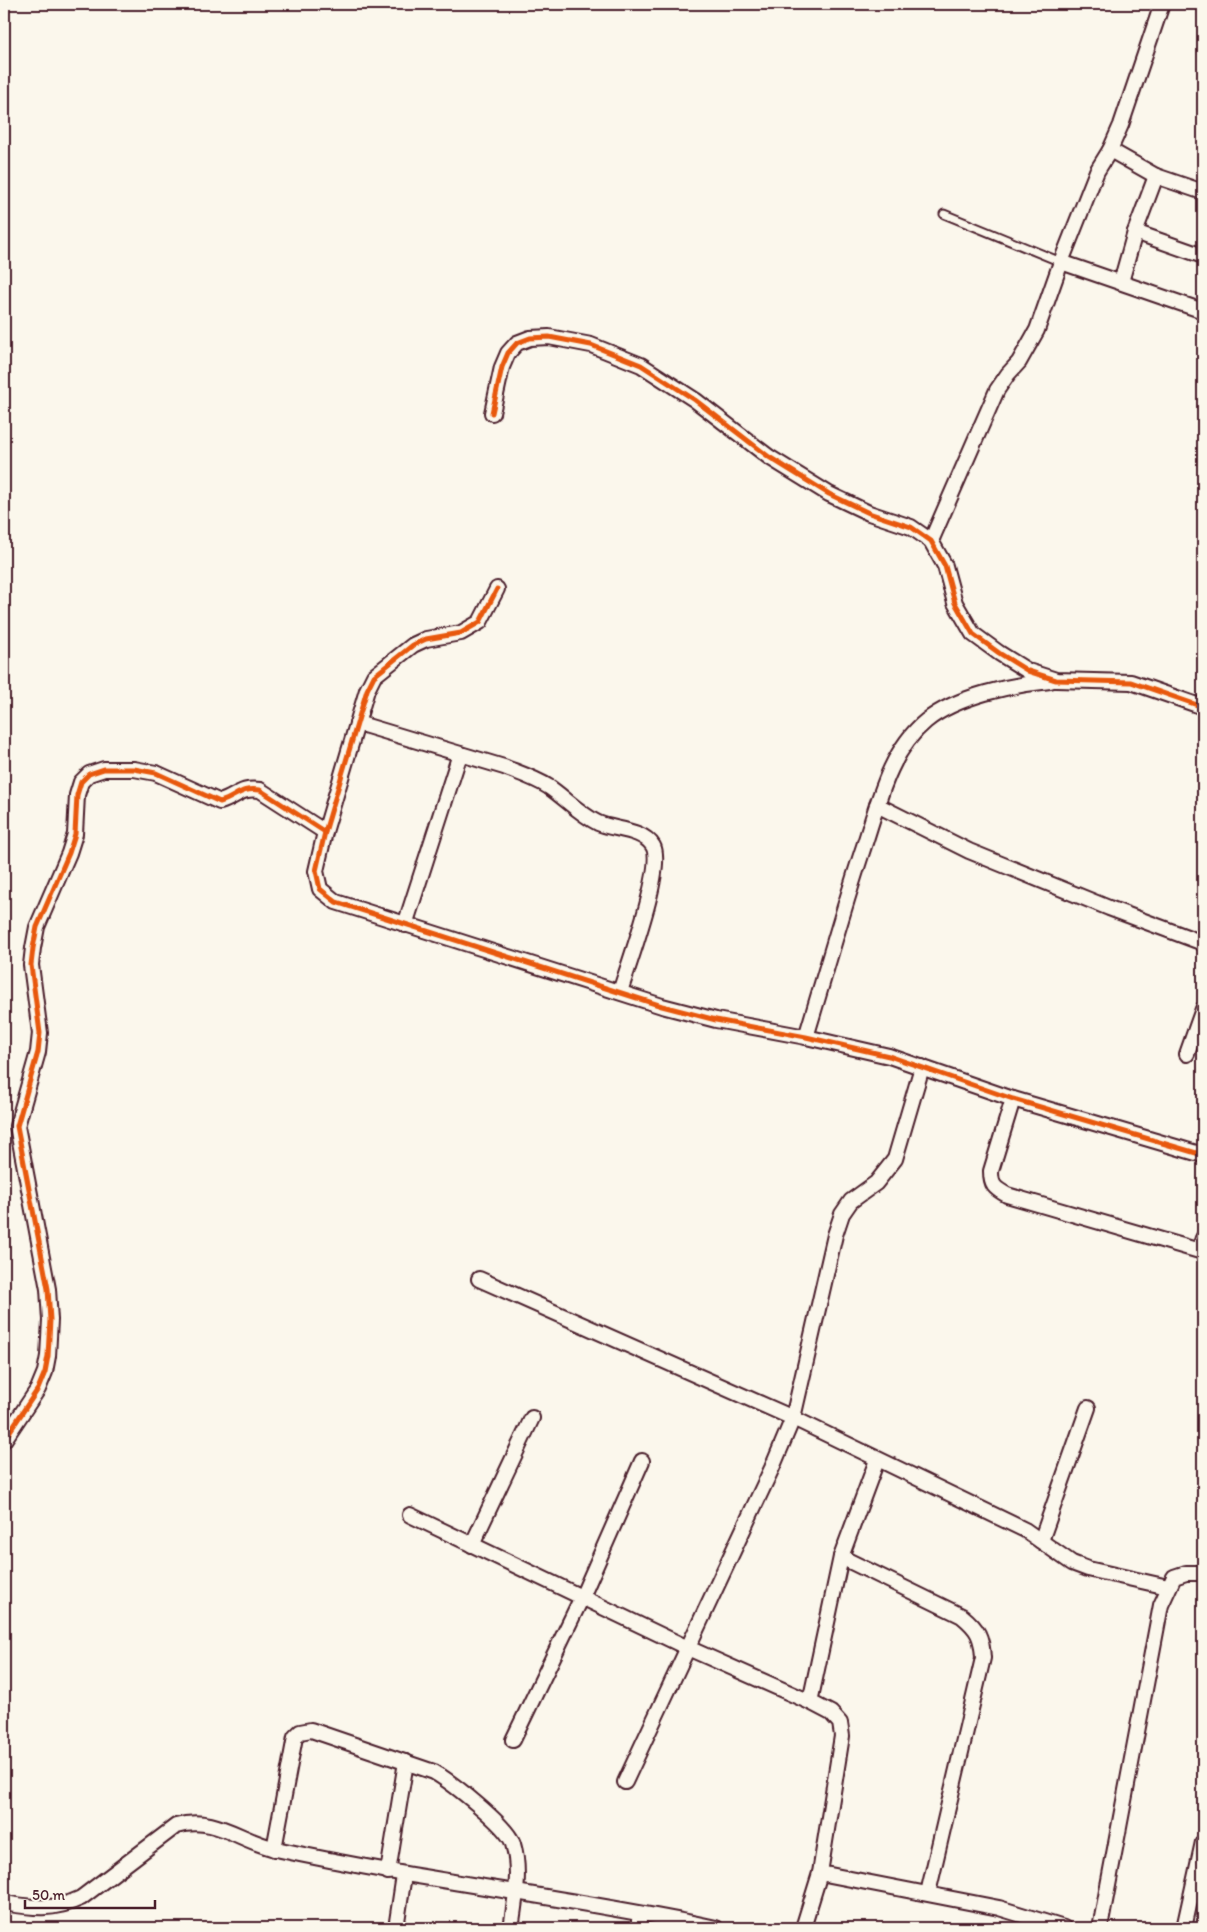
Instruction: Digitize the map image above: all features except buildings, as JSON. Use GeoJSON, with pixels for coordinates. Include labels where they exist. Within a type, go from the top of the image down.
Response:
{"type":"FeatureCollection","features":[{"type":"Feature","properties":{"kind":"street"},"geometry":{"type":"LineString","coordinates":[[931,541],[997,390],[1008,374],[1020,362],[1038,330],[1061,262],[1096,171],[1110,150],[1121,125],[1162,4]]}},
{"type":"Feature","properties":{"kind":"street"},"geometry":{"type":"LineString","coordinates":[[1110,150],[1156,176],[1203,192]]}},
{"type":"Feature","properties":{"kind":"street"},"geometry":{"type":"LineString","coordinates":[[1121,282],[1135,232],[1156,176]]}},
{"type":"Feature","properties":{"kind":"street"},"geometry":{"type":"LineString","coordinates":[[1135,232],[1203,256]]}},
{"type":"Feature","properties":{"kind":"street"},"geometry":{"type":"LineString","coordinates":[[1061,262],[1203,311]]}},
{"type":"Feature","properties":{"kind":"street"},"geometry":{"type":"LineString","coordinates":[[492,413],[502,367],[508,353],[517,343],[530,338],[549,337],[591,345],[641,365],[695,400],[769,457],[830,494],[869,513],[911,526],[931,541],[945,566],[955,603],[973,634],[1028,671],[1056,680]]}},
{"type":"Feature","properties":{"kind":"street"},"geometry":{"type":"LineString","coordinates":[[497,589],[486,613],[480,622],[472,628],[413,645],[374,676],[367,690],[357,723],[325,832],[316,871],[320,889],[336,902],[620,992],[716,1020],[806,1037],[922,1067],[1013,1099],[1203,1155]]}},
{"type":"Feature","properties":{"kind":"street"},"geometry":{"type":"LineString","coordinates":[[806,1037],[842,912],[878,805],[900,751],[925,722],[956,703],[1025,683],[1056,680],[1131,682],[1203,708]]}},
{"type":"Feature","properties":{"kind":"street"},"geometry":{"type":"LineString","coordinates":[[357,723],[527,776],[549,788],[597,823],[641,836],[653,845],[656,860],[654,882],[620,992]]}},
{"type":"Feature","properties":{"kind":"street"},"geometry":{"type":"LineString","coordinates":[[405,925],[460,754]]}},
{"type":"Feature","properties":{"kind":"street"},"geometry":{"type":"LineString","coordinates":[[4,1440],[38,1389],[45,1372],[48,1356],[50,1320],[48,1289],[18,1126],[38,1052],[40,1033],[32,964],[33,948],[37,927],[70,854],[75,834],[77,795],[81,782],[89,774],[104,769],[134,769],[156,773],[220,802],[230,799],[248,788],[260,790],[325,832]]}},
{"type":"Feature","properties":{"kind":"street"},"geometry":{"type":"LineString","coordinates":[[878,805],[969,851],[1118,912],[1203,943]]}},
{"type":"Feature","properties":{"kind":"street"},"geometry":{"type":"LineString","coordinates":[[1187,1054],[1203,1010]]}},
{"type":"Feature","properties":{"kind":"street"},"geometry":{"type":"LineString","coordinates":[[625,1782],[793,1418],[835,1235],[842,1214],[851,1201],[886,1173],[895,1160],[922,1067]]}},
{"type":"Feature","properties":{"kind":"street"},"geometry":{"type":"LineString","coordinates":[[1013,1099],[991,1171],[991,1182],[995,1189],[1007,1195],[1202,1247]]}},
{"type":"Feature","properties":{"kind":"street"},"geometry":{"type":"LineString","coordinates":[[479,1279],[793,1418],[1024,1530],[1056,1554],[1088,1569],[1168,1587]]}},
{"type":"Feature","properties":{"kind":"street"},"geometry":{"type":"LineString","coordinates":[[1041,1541],[1088,1408]]}},
{"type":"Feature","properties":{"kind":"street"},"geometry":{"type":"LineString","coordinates":[[472,1545],[532,1418]]}},
{"type":"Feature","properties":{"kind":"street"},"geometry":{"type":"LineString","coordinates":[[810,1702],[841,1557],[877,1460]]}},
{"type":"Feature","properties":{"kind":"street"},"geometry":{"type":"LineString","coordinates":[[513,1740],[582,1597],[642,1461]]}},
{"type":"Feature","properties":{"kind":"street"},"geometry":{"type":"LineString","coordinates":[[410,1515],[688,1648],[831,1713],[840,1723],[842,1736],[820,1873],[803,1928]]}},
{"type":"Feature","properties":{"kind":"street"},"geometry":{"type":"LineString","coordinates":[[841,1557],[962,1616],[975,1627],[982,1644],[983,1658],[928,1893]]}},
{"type":"Feature","properties":{"kind":"street"},"geometry":{"type":"LineString","coordinates":[[1100,1928],[1162,1605],[1168,1587],[1174,1577],[1186,1573],[1203,1573]]}},
{"type":"Feature","properties":{"kind":"street"},"geometry":{"type":"LineString","coordinates":[[274,1849],[295,1737],[300,1732],[311,1730],[406,1762],[449,1781],[505,1831],[513,1842],[515,1853],[516,1894],[512,1928]]}},
{"type":"Feature","properties":{"kind":"street"},"geometry":{"type":"LineString","coordinates":[[388,1872],[406,1762]]}},
{"type":"Feature","properties":{"kind":"street"},"geometry":{"type":"LineString","coordinates":[[4,1903],[49,1909],[65,1906],[81,1898],[176,1826],[191,1822],[207,1823],[274,1849],[404,1875],[640,1914],[710,1928]]}},
{"type":"Feature","properties":{"kind":"street"},"geometry":{"type":"LineString","coordinates":[[1184,1928],[1203,1842]]}},
{"type":"Feature","properties":{"kind":"street"},"geometry":{"type":"LineString","coordinates":[[820,1873],[928,1893],[1019,1921],[1064,1928]]}},
{"type":"Feature","properties":{"kind":"street"},"geometry":{"type":"LineString","coordinates":[[396,1928],[404,1875]]}},
{"type":"Feature","properties":{"kind":"street"},"geometry":{"type":"LineString","coordinates":[[638,1928],[640,1914]]}},
{"type":"Feature","properties":{"kind":"lane"},"geometry":{"type":"LineString","coordinates":[[944,214],[1061,262]]}},
{"type":"Feature","properties":{"kind":"cycle path"},"geometry":{"type":"LineString","coordinates":[[492,413],[502,367],[508,353],[517,343],[530,338],[549,337],[591,345],[641,365],[695,400],[769,457],[829,494],[869,513],[911,527],[931,541],[945,566],[955,603],[973,634],[1028,671],[1056,680],[1131,682],[1203,707]]}},
{"type":"Feature","properties":{"kind":"cycle path"},"geometry":{"type":"LineString","coordinates":[[497,589],[480,622],[461,633],[426,639],[413,645],[374,676],[367,690],[325,832],[316,871],[320,889],[336,902],[662,1006],[716,1020],[806,1037],[889,1056],[1013,1099],[1203,1155]]}},
{"type":"Feature","properties":{"kind":"cycle path"},"geometry":{"type":"LineString","coordinates":[[4,1440],[38,1389],[45,1372],[48,1356],[50,1320],[48,1289],[17,1126],[38,1052],[40,1033],[31,965],[33,948],[37,927],[69,853],[75,834],[77,795],[81,782],[89,774],[104,769],[134,769],[156,773],[220,802],[243,791],[260,790],[325,832]]}}]}
